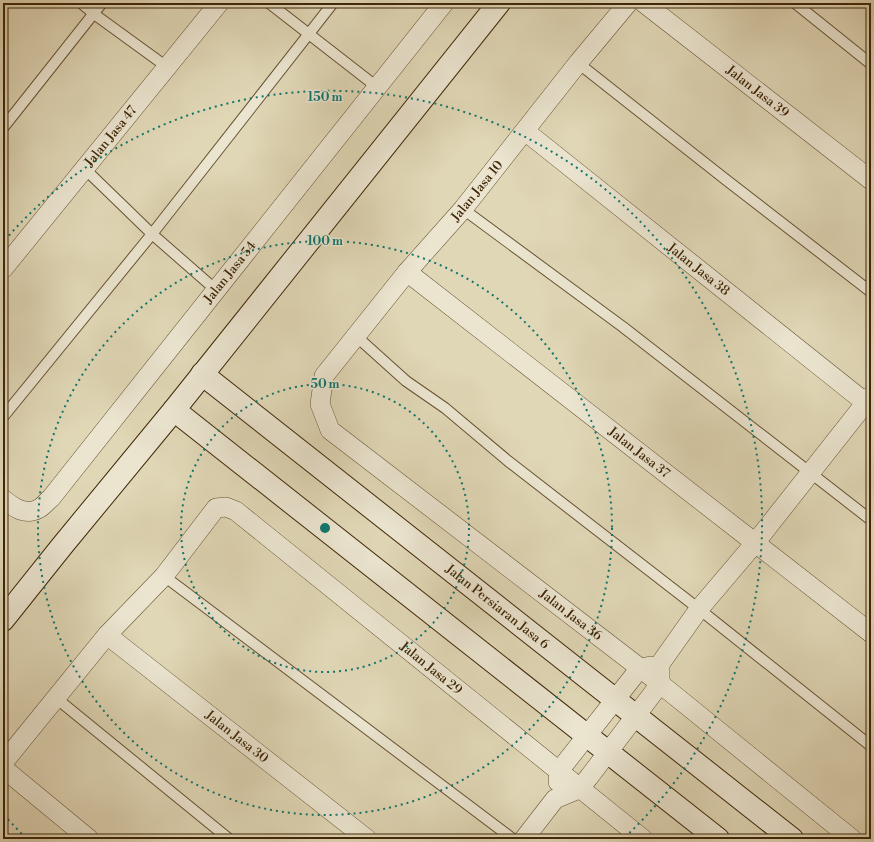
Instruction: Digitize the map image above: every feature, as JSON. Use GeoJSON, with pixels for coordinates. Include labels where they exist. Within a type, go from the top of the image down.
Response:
{"type":"FeatureCollection","features":[{"type":"Feature","properties":{"kind":"street","name":"Jalan Jasa 47"},"geometry":{"type":"LineString","coordinates":[[3,269],[218,3]]}},
{"type":"Feature","properties":{"kind":"street","name":"Jalan Jasa 54"},"geometry":{"type":"LineString","coordinates":[[3,499],[13,507],[22,511],[30,511],[38,509],[51,498],[444,3]]}},
{"type":"Feature","properties":{"kind":"street"},"geometry":{"type":"LineString","coordinates":[[3,620],[174,410],[499,3]]}},
{"type":"Feature","properties":{"kind":"street","name":"Jalan Jasa 10"},"geometry":{"type":"LineString","coordinates":[[324,376],[407,272],[463,209],[526,131],[578,63],[628,3]]}},
{"type":"Feature","properties":{"kind":"street","name":"Jalan Jasa 39"},"geometry":{"type":"LineString","coordinates":[[644,3],[871,180]]}},
{"type":"Feature","properties":{"kind":"street","name":"Jalan Jasa 38"},"geometry":{"type":"LineString","coordinates":[[526,131],[869,402]]}},
{"type":"Feature","properties":{"kind":"street","name":"Jalan Jasa 37"},"geometry":{"type":"LineString","coordinates":[[407,272],[871,633]]}},
{"type":"Feature","properties":{"kind":"street","name":"Jalan Persiaran Jasa 6"},"geometry":{"type":"LineString","coordinates":[[202,374],[792,839]]}},
{"type":"Feature","properties":{"kind":"street","name":"Jalan Jasa 36"},"geometry":{"type":"LineString","coordinates":[[324,376],[320,404],[330,430],[640,668],[852,839]]}},
{"type":"Feature","properties":{"kind":"street"},"geometry":{"type":"LineString","coordinates":[[555,799],[580,789],[660,684],[660,664],[700,609],[869,402]]}},
{"type":"Feature","properties":{"kind":"street"},"geometry":{"type":"LineString","coordinates":[[174,410],[718,839]]}},
{"type":"Feature","properties":{"kind":"street","name":"Jalan Jasa 29"},"geometry":{"type":"LineString","coordinates":[[164,576],[216,508],[226,507],[236,511],[643,839]]}},
{"type":"Feature","properties":{"kind":"street"},"geometry":{"type":"LineString","coordinates":[[3,763],[107,635],[164,576]]}},
{"type":"Feature","properties":{"kind":"street","name":"Jalan Jasa 30"},"geometry":{"type":"LineString","coordinates":[[107,635],[367,839]]}},
{"type":"Feature","properties":{"kind":"street"},"geometry":{"type":"LineString","coordinates":[[524,839],[555,799],[559,770],[588,736],[640,668],[660,664]]}},
{"type":"Feature","properties":{"kind":"street"},"geometry":{"type":"LineString","coordinates":[[3,768],[89,839]]}},
{"type":"Feature","properties":{"kind":"lane"},"geometry":{"type":"LineString","coordinates":[[81,3],[167,67]]}},
{"type":"Feature","properties":{"kind":"lane"},"geometry":{"type":"LineString","coordinates":[[3,128],[102,3]]}},
{"type":"Feature","properties":{"kind":"lane"},"geometry":{"type":"LineString","coordinates":[[269,3],[377,87]]}},
{"type":"Feature","properties":{"kind":"lane"},"geometry":{"type":"LineString","coordinates":[[3,417],[152,234],[334,3]]}},
{"type":"Feature","properties":{"kind":"lane"},"geometry":{"type":"LineString","coordinates":[[795,3],[871,64]]}},
{"type":"Feature","properties":{"kind":"lane"},"geometry":{"type":"LineString","coordinates":[[578,63],[725,180],[871,292]]}},
{"type":"Feature","properties":{"kind":"lane"},"geometry":{"type":"LineString","coordinates":[[85,169],[152,234],[216,290]]}},
{"type":"Feature","properties":{"kind":"lane"},"geometry":{"type":"LineString","coordinates":[[463,209],[624,327],[871,520]]}},
{"type":"Feature","properties":{"kind":"lane"},"geometry":{"type":"LineString","coordinates":[[356,336],[406,380],[446,408],[508,461],[700,609],[871,746]]}},
{"type":"Feature","properties":{"kind":"lane"},"geometry":{"type":"LineString","coordinates":[[164,576],[514,839]]}},
{"type":"Feature","properties":{"kind":"lane"},"geometry":{"type":"LineString","coordinates":[[56,698],[229,839]]}}]}
